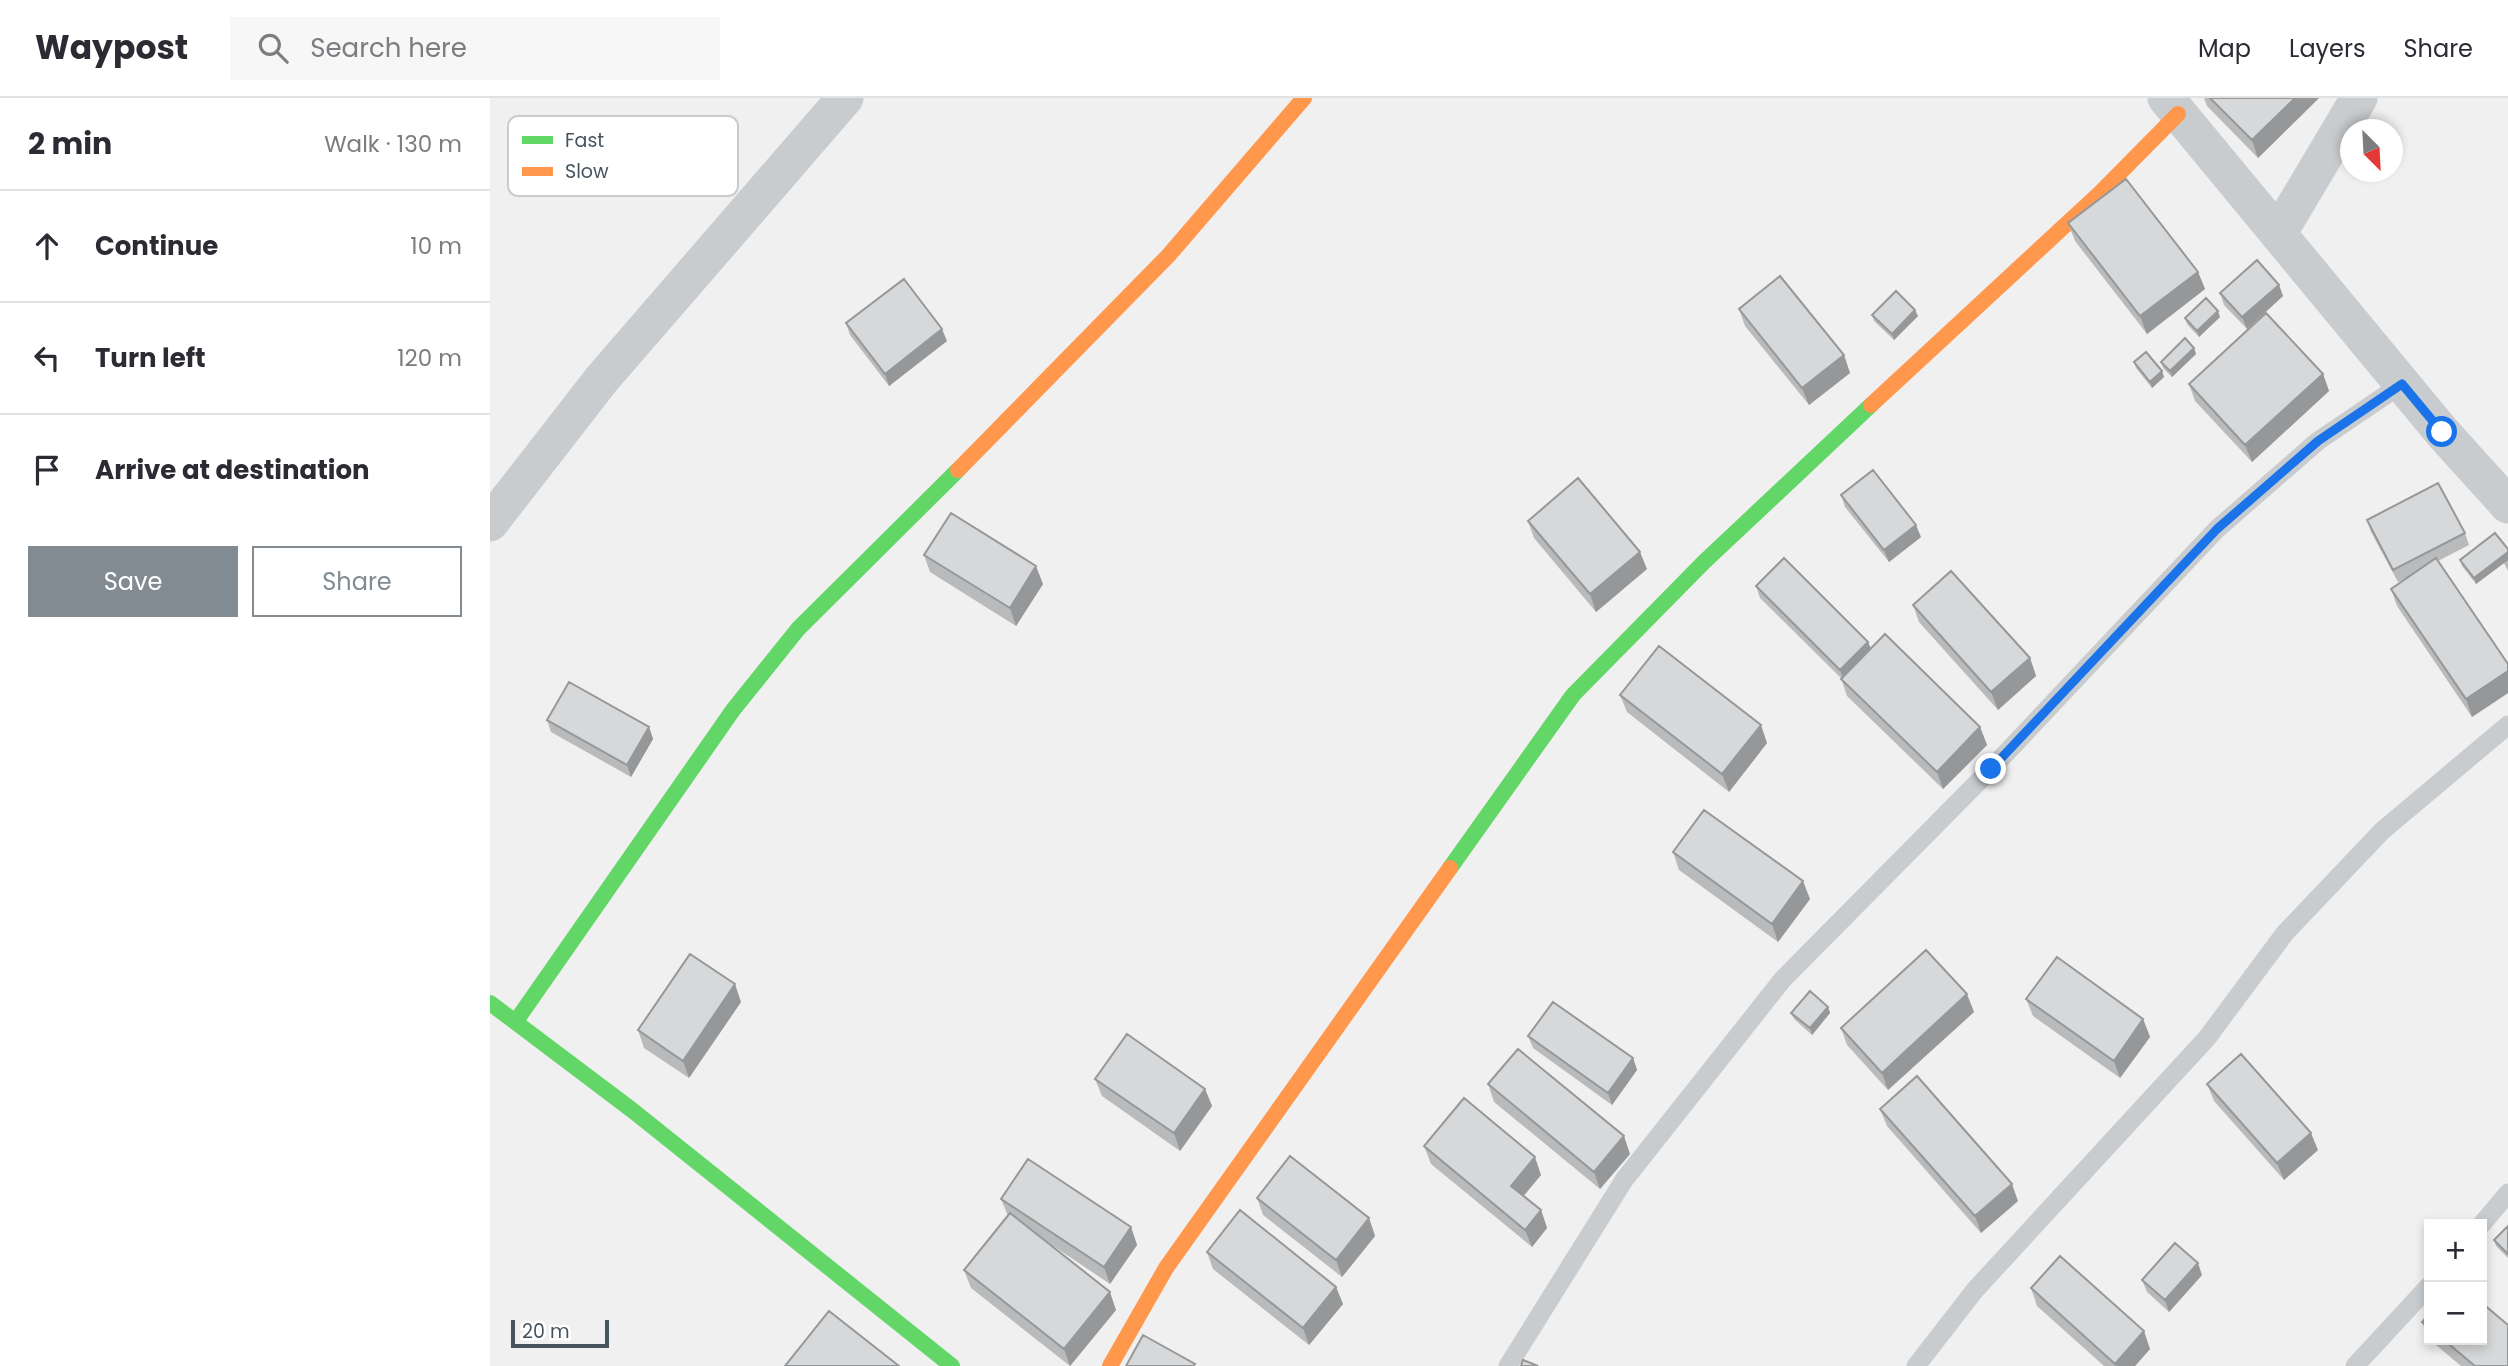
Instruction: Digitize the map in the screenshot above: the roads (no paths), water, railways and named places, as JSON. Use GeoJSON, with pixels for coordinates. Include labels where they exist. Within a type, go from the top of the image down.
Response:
{"type":"FeatureCollection","features":[{"type":"Feature","properties":{"kind":"street"},"geometry":{"type":"LineString","coordinates":[[490,523],[601,380],[845,98]]}},
{"type":"Feature","properties":{"kind":"street"},"geometry":{"type":"LineString","coordinates":[[516,1021],[733,710],[798,629],[1168,256],[1304,98]]}},
{"type":"Feature","properties":{"kind":"street"},"geometry":{"type":"LineString","coordinates":[[2278,234],[2359,98]]}},
{"type":"Feature","properties":{"kind":"street"},"geometry":{"type":"LineString","coordinates":[[1110,1366],[1166,1268],[1573,695],[1704,562],[2100,193],[2172,106],[2442,432],[2508,505]]}},
{"type":"Feature","properties":{"kind":"street"},"geometry":{"type":"LineString","coordinates":[[490,1003],[632,1110],[952,1366]]}},
{"type":"Feature","properties":{"kind":"lane"},"geometry":{"type":"LineString","coordinates":[[1508,1366],[1624,1180],[1783,979],[1991,769],[2217,529],[2318,441],[2402,384]]}},
{"type":"Feature","properties":{"kind":"lane"},"geometry":{"type":"LineString","coordinates":[[1916,1366],[1975,1290],[2207,1038],[2286,933],[2382,831],[2508,725]]}},
{"type":"Feature","properties":{"kind":"lane"},"geometry":{"type":"LineString","coordinates":[[2486,1219],[2508,1193]]}},
{"type":"Feature","properties":{"kind":"lane"},"geometry":{"type":"LineString","coordinates":[[2355,1366],[2424,1291]]}}]}
